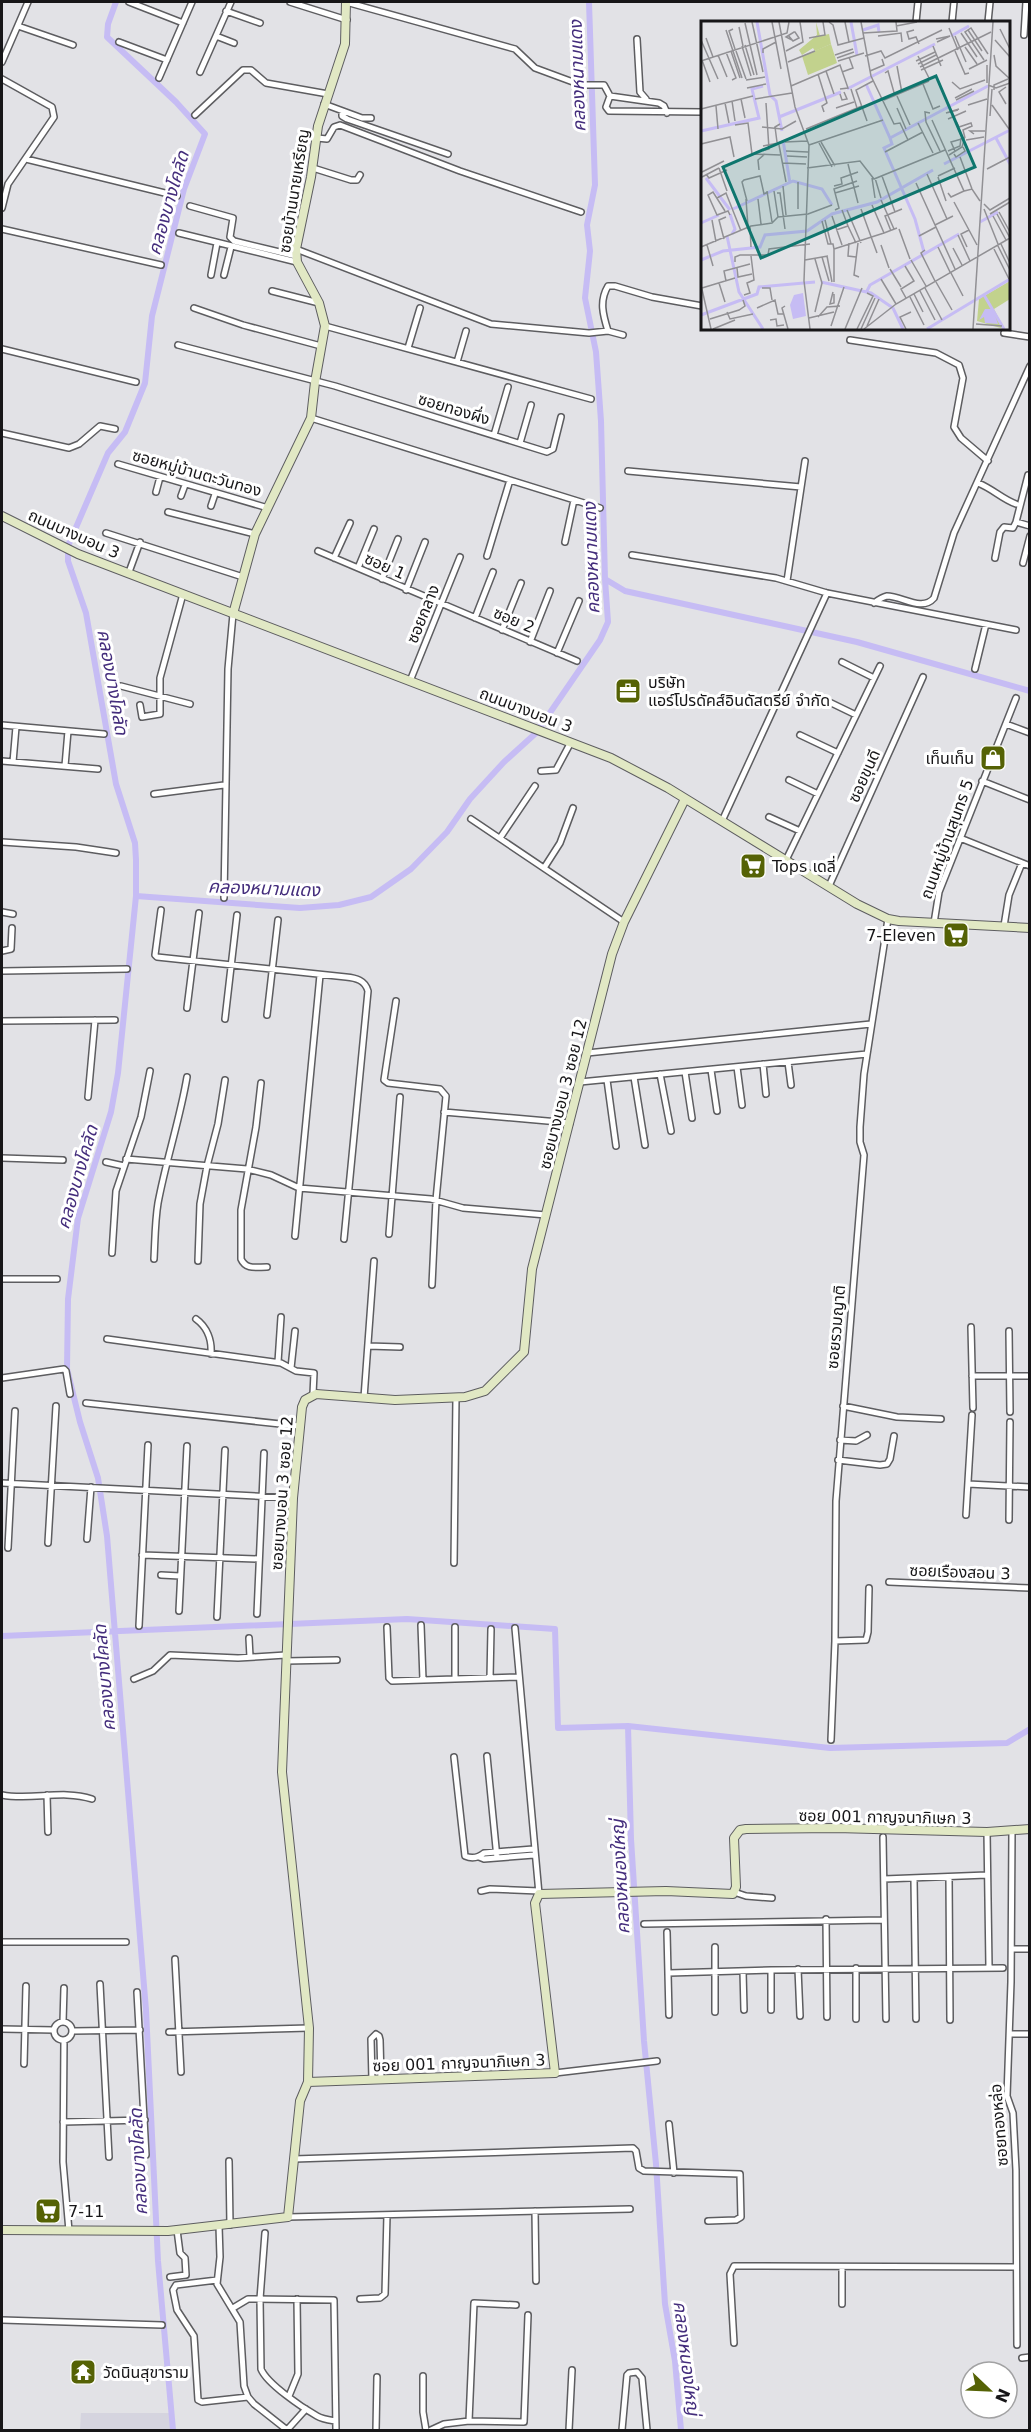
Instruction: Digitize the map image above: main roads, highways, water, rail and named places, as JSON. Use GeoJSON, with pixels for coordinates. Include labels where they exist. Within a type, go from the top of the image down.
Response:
{"type":"FeatureCollection","features":[{"type":"Feature","properties":{"kind":"waterway","name":"คลองบางโคลัด"},"geometry":{"type":"LineString","coordinates":[[116,2],[108,24],[107,37],[176,102],[205,134],[184,189],[152,316],[145,383],[125,432],[108,453],[68,546],[68,561],[86,613],[116,784],[135,843],[136,860],[136,896],[118,1073],[111,1112],[78,1218],[68,1299],[67,1369],[80,1422],[98,1478],[107,1536],[146,2010],[158,2261],[173,2430]]}},
{"type":"Feature","properties":{"kind":"waterway","name":"คลองหนามแดง"},"geometry":{"type":"LineString","coordinates":[[136,896],[300,908],[339,905],[371,897],[411,869],[447,832],[470,799],[504,762],[536,733],[600,640],[608,622],[601,421],[596,352],[585,298],[590,251],[587,225],[595,185],[589,2]]}},
{"type":"Feature","properties":{"kind":"waterway"},"geometry":{"type":"LineString","coordinates":[[605,579],[625,591],[857,642],[1030,691]]}},
{"type":"Feature","properties":{"kind":"waterway"},"geometry":{"type":"LineString","coordinates":[[2,1636],[407,1619],[555,1629],[558,1728],[628,1726]]}},
{"type":"Feature","properties":{"kind":"waterway","name":"คลองหนองใหญ่"},"geometry":{"type":"LineString","coordinates":[[681,2430],[675,2361],[665,2304],[656,2164],[644,2041],[631,1839],[628,1726],[830,1748],[1007,1743],[1030,1729]]}},
{"type":"Feature","properties":{"kind":"place","name":"บริษัท แอร์โปรดัคส์อินดัสตรีย์ จำกัด"},"geometry":{"type":"Point","coordinates":[628,691]}},
{"type":"Feature","properties":{"kind":"place","name":"เท็นเท็น"},"geometry":{"type":"Point","coordinates":[993,758]}},
{"type":"Feature","properties":{"kind":"place","name":"Tops เดลี่"},"geometry":{"type":"Point","coordinates":[753,866]}},
{"type":"Feature","properties":{"kind":"place","name":"7-Eleven"},"geometry":{"type":"Point","coordinates":[956,935]}},
{"type":"Feature","properties":{"kind":"place","name":"7-11"},"geometry":{"type":"Point","coordinates":[48,2211]}},
{"type":"Feature","properties":{"kind":"place","name":"วัดนินสุขาราม"},"geometry":{"type":"Point","coordinates":[83,2372]}}]}
